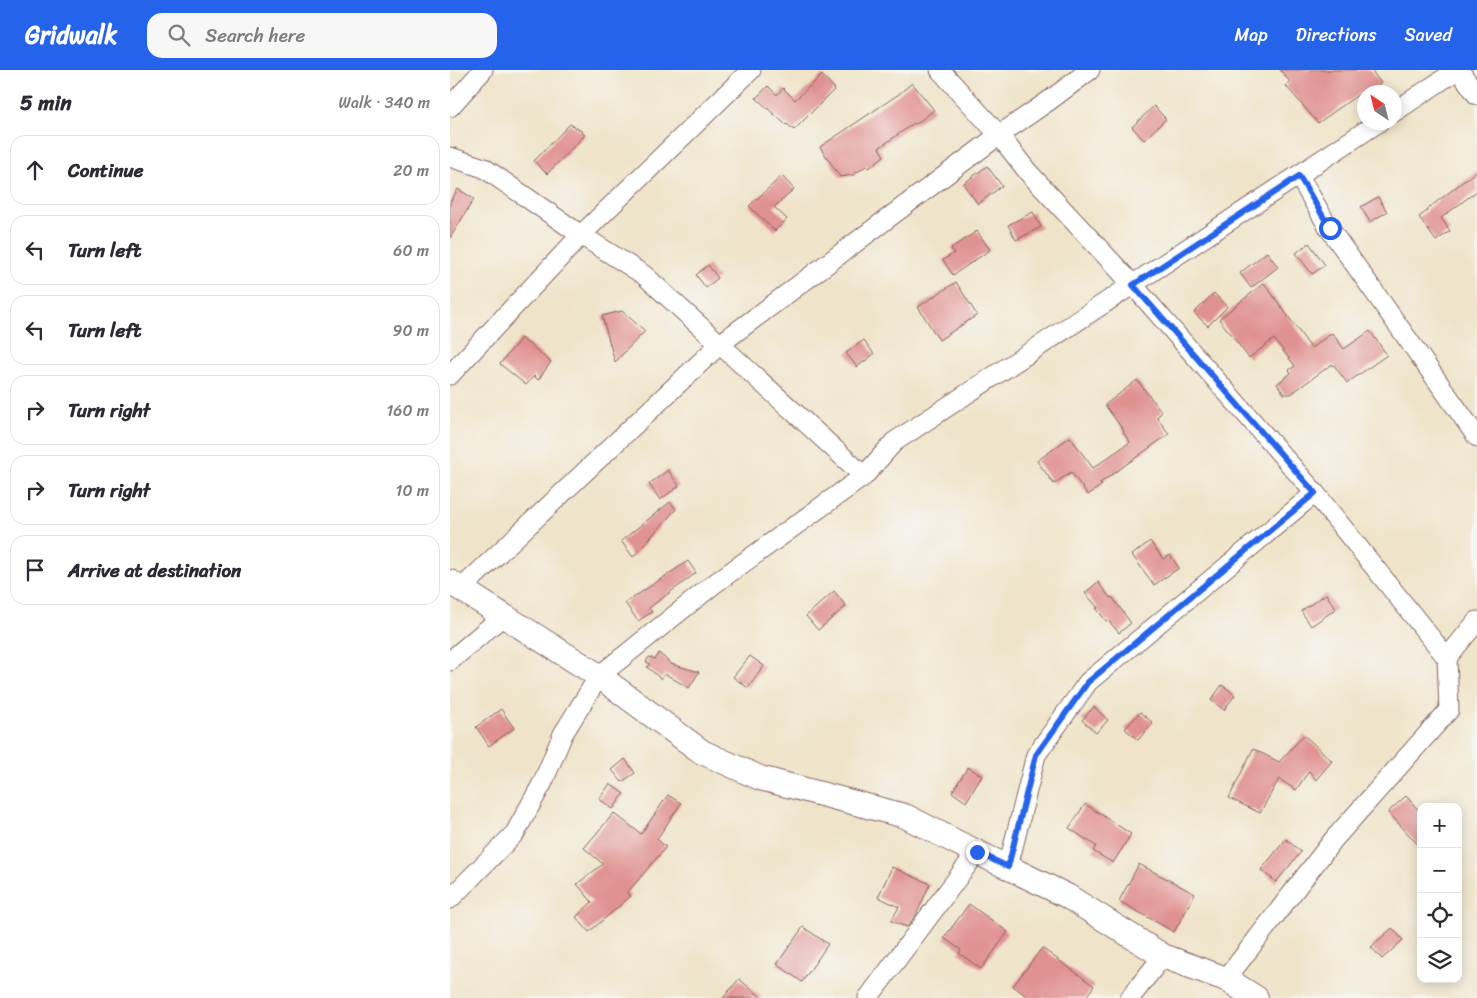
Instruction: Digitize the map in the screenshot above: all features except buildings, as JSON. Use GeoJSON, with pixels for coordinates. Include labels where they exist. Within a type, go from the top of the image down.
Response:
{"type":"FeatureCollection","features":[{"type":"Feature","properties":{"kind":"street"},"geometry":{"type":"LineString","coordinates":[[450,106],[483,70]]}},
{"type":"Feature","properties":{"kind":"street"},"geometry":{"type":"LineString","coordinates":[[450,375],[581,235],[751,70]]}},
{"type":"Feature","properties":{"kind":"street"},"geometry":{"type":"LineString","coordinates":[[940,70],[999,135],[1028,172],[1133,285],[1315,493],[1447,658],[1449,710],[1334,839],[1226,979]]}},
{"type":"Feature","properties":{"kind":"street"},"geometry":{"type":"LineString","coordinates":[[1090,70],[999,135],[720,344],[456,585],[599,676],[702,752],[760,778],[905,816],[1067,896],[1163,956],[1226,979],[1256,998]]}},
{"type":"Feature","properties":{"kind":"street"},"geometry":{"type":"LineString","coordinates":[[1402,107],[1458,70],[1477,95]]}},
{"type":"Feature","properties":{"kind":"street"},"geometry":{"type":"LineString","coordinates":[[450,899],[515,833],[543,782],[563,734],[599,676],[714,584],[864,476],[894,442],[1367,130]]}},
{"type":"Feature","properties":{"kind":"street"},"geometry":{"type":"LineString","coordinates":[[450,157],[484,168],[581,235],[644,275],[864,476]]}},
{"type":"Feature","properties":{"kind":"street"},"geometry":{"type":"LineString","coordinates":[[1299,176],[1330,228],[1477,437]]}},
{"type":"Feature","properties":{"kind":"street"},"geometry":{"type":"LineString","coordinates":[[1008,867],[1036,755],[1088,682],[1315,493]]}},
{"type":"Feature","properties":{"kind":"street"},"geometry":{"type":"LineString","coordinates":[[450,661],[504,615]]}},
{"type":"Feature","properties":{"kind":"street"},"geometry":{"type":"LineString","coordinates":[[1447,658],[1477,621]]}},
{"type":"Feature","properties":{"kind":"street"},"geometry":{"type":"LineString","coordinates":[[868,998],[977,852]]}},
{"type":"Feature","properties":{"kind":"street"},"geometry":{"type":"LineString","coordinates":[[1130,998],[1163,956]]}},
{"type":"Feature","properties":{"kind":"route"},"geometry":{"type":"LineString","coordinates":[[977,852],[1008,867],[1036,755],[1088,682],[1315,493],[1133,285],[1299,176],[1330,228]]}}]}
